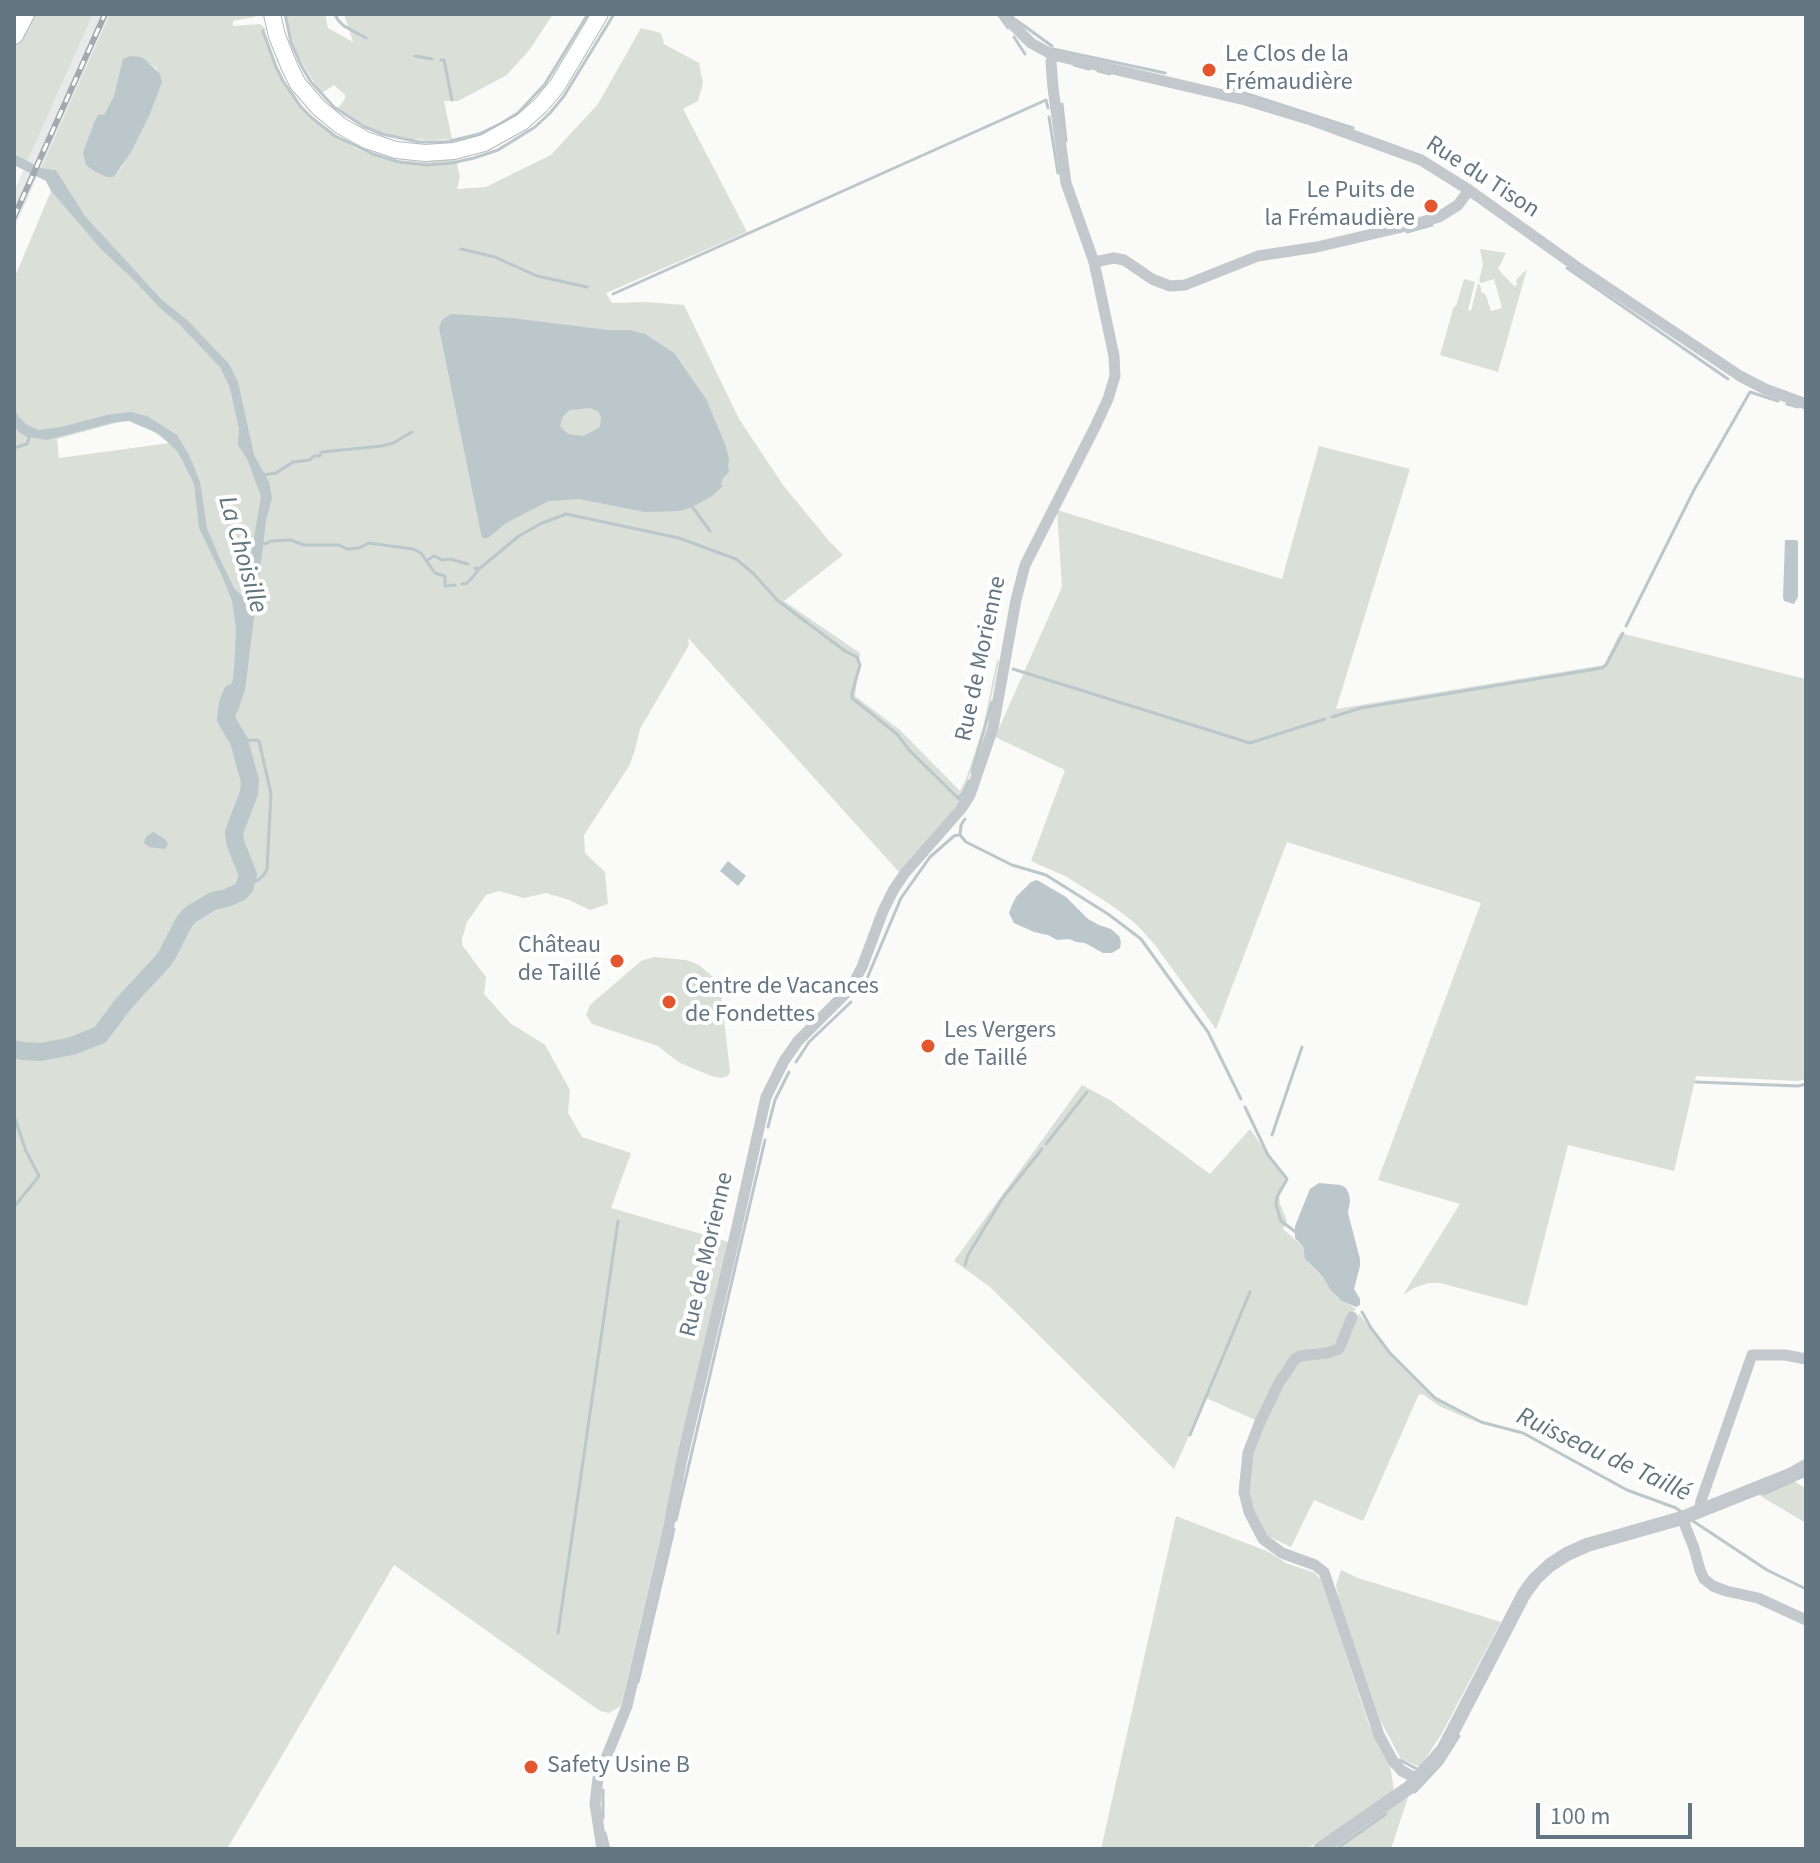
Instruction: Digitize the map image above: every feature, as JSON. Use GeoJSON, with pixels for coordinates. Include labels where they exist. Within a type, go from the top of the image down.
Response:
{"type":"FeatureCollection","features":[{"type":"Feature","properties":{"kind":"highway"},"geometry":{"type":"LineString","coordinates":[[14,35],[25,14]]}},
{"type":"Feature","properties":{"kind":"main road"},"geometry":{"type":"LineString","coordinates":[[272,14],[277,36],[298,84],[319,108],[341,126],[366,140],[396,150],[425,153],[454,151],[484,143],[522,122],[557,86],[600,14]]}},
{"type":"Feature","properties":{"kind":"street"},"geometry":{"type":"LineString","coordinates":[[1006,14],[1031,43],[1053,55]]}},
{"type":"Feature","properties":{"kind":"street","name":"Rue du Tison"},"geometry":{"type":"LineString","coordinates":[[1053,55],[1245,100],[1421,160],[1740,376],[1806,404]]}},
{"type":"Feature","properties":{"kind":"street","name":"Rue de Morienne"},"geometry":{"type":"LineString","coordinates":[[602,1849],[595,1804],[598,1778],[627,1706],[766,1097],[798,1041],[851,988],[894,889],[970,795],[993,728],[1025,565],[1095,427],[1115,376],[1114,356],[1094,262],[1066,183],[1053,88],[1053,55]]}},
{"type":"Feature","properties":{"kind":"street"},"geometry":{"type":"LineString","coordinates":[[1094,262],[1114,258],[1124,260],[1152,279],[1170,286],[1185,285],[1258,256],[1317,247],[1439,217],[1458,205],[1469,190]]}},
{"type":"Feature","properties":{"kind":"street"},"geometry":{"type":"LineString","coordinates":[[1352,1317],[1339,1349],[1300,1356],[1279,1383],[1248,1453],[1244,1492],[1249,1512],[1263,1539],[1282,1553],[1315,1565],[1324,1572],[1379,1735],[1393,1761],[1402,1771],[1418,1779]]}},
{"type":"Feature","properties":{"kind":"street"},"geometry":{"type":"LineString","coordinates":[[1688,1516],[1701,1501],[1752,1355],[1785,1355],[1806,1359]]}},
{"type":"Feature","properties":{"kind":"street"},"geometry":{"type":"LineString","coordinates":[[1320,1849],[1418,1779],[1443,1750],[1524,1594],[1550,1565],[1577,1549],[1688,1516],[1806,1466]]}},
{"type":"Feature","properties":{"kind":"street"},"geometry":{"type":"LineString","coordinates":[[1688,1516],[1704,1579],[1713,1586],[1758,1598],[1806,1620]]}},
{"type":"Feature","properties":{"kind":"shaded area"},"geometry":{"type":"Polygon","coordinates":[[[32,14],[93,14],[27,162],[14,154],[14,48],[32,14]]]}},
{"type":"Feature","properties":{"kind":"shaded area"},"geometry":{"type":"Polygon","coordinates":[[[93,14],[110,14],[41,168],[27,162],[93,14]]]}},
{"type":"Feature","properties":{"kind":"shaded area"},"geometry":{"type":"Polygon","coordinates":[[[110,14],[260,14],[233,21],[233,26],[260,24],[265,28],[263,31],[283,81],[301,107],[321,126],[355,148],[384,159],[422,162],[456,159],[460,177],[457,189],[486,187],[551,155],[598,104],[641,28],[661,33],[664,44],[699,63],[703,83],[698,101],[683,109],[747,232],[606,293],[612,303],[684,305],[739,419],[783,485],[843,555],[784,601],[860,653],[855,696],[900,730],[960,791],[983,728],[999,661],[984,733],[961,801],[899,872],[688,638],[689,645],[640,729],[629,766],[584,835],[585,853],[605,872],[608,904],[590,910],[546,893],[524,898],[499,891],[486,895],[467,922],[462,945],[486,977],[484,994],[510,1023],[545,1045],[570,1090],[568,1113],[582,1137],[631,1153],[611,1208],[729,1242],[621,1706],[609,1713],[600,1711],[394,1565],[227,1849],[14,1849],[14,1049],[20,1051],[14,1047],[14,279],[51,191],[93,239],[100,232],[82,213],[56,170],[41,168],[110,14]],[[141,57],[122,65],[114,96],[104,115],[99,114],[95,120],[83,152],[113,177],[122,167],[157,69],[141,57]],[[126,420],[57,439],[59,458],[169,443],[150,429],[126,420]]]}},
{"type":"Feature","properties":{"kind":"shaded area"},"geometry":{"type":"Polygon","coordinates":[[[285,14],[325,14],[328,28],[353,42],[344,14],[553,14],[530,49],[507,75],[458,101],[444,101],[452,139],[433,140],[408,139],[380,132],[354,120],[338,108],[345,95],[334,85],[322,93],[317,87],[299,58],[285,14]]]}},
{"type":"Feature","properties":{"kind":"shaded area"},"geometry":{"type":"Polygon","coordinates":[[[130,56],[146,60],[160,74],[162,82],[131,152],[116,174],[107,177],[86,165],[83,152],[95,120],[99,114],[104,115],[114,96],[123,59],[130,56]]]}},
{"type":"Feature","properties":{"kind":"shaded area"},"geometry":{"type":"Polygon","coordinates":[[[14,154],[41,168],[56,170],[85,216],[162,300],[187,320],[229,364],[238,382],[254,455],[269,482],[272,498],[266,521],[245,690],[237,713],[224,716],[224,706],[233,680],[235,654],[236,628],[232,601],[199,528],[194,484],[178,452],[159,434],[129,421],[47,440],[27,437],[14,425],[14,409],[27,425],[39,430],[131,412],[147,416],[177,435],[200,482],[207,528],[234,588],[244,598],[261,496],[247,459],[238,445],[239,429],[230,388],[220,367],[101,249],[51,191],[46,181],[14,165],[14,154]]]}},
{"type":"Feature","properties":{"kind":"shaded area"},"geometry":{"type":"Polygon","coordinates":[[[24,169],[38,175],[14,229],[14,191],[24,169]]]}},
{"type":"Feature","properties":{"kind":"shaded area"},"geometry":{"type":"Polygon","coordinates":[[[1480,249],[1506,253],[1498,269],[1514,286],[1527,269],[1498,372],[1440,355],[1464,279],[1475,282],[1468,310],[1471,311],[1478,283],[1491,311],[1502,308],[1494,279],[1479,281],[1483,264],[1480,249]]]}},
{"type":"Feature","properties":{"kind":"shaded area"},"geometry":{"type":"Polygon","coordinates":[[[451,314],[511,318],[645,334],[674,353],[706,399],[729,459],[729,472],[723,478],[723,486],[712,496],[679,511],[645,512],[579,499],[549,501],[506,523],[488,538],[482,538],[439,328],[442,320],[451,314]],[[590,408],[570,410],[563,416],[560,426],[568,434],[583,436],[600,427],[598,411],[590,408]]]}},
{"type":"Feature","properties":{"kind":"shaded area"},"geometry":{"type":"Polygon","coordinates":[[[1319,446],[1410,469],[1336,709],[1604,665],[1620,633],[1806,679],[1806,1079],[1696,1076],[1674,1171],[1568,1145],[1527,1306],[1440,1283],[1428,1283],[1403,1295],[1460,1204],[1378,1180],[1481,903],[1287,842],[1216,1029],[1155,945],[1135,923],[1067,877],[1031,861],[1065,770],[995,737],[1062,587],[1057,510],[1282,579],[1319,446]]]}},
{"type":"Feature","properties":{"kind":"shaded area"},"geometry":{"type":"Polygon","coordinates":[[[1785,540],[1798,541],[1798,597],[1794,604],[1784,601],[1783,597],[1785,540]]]}},
{"type":"Feature","properties":{"kind":"shaded area"},"geometry":{"type":"Polygon","coordinates":[[[153,832],[165,839],[168,844],[165,849],[149,847],[144,843],[153,832]]]}},
{"type":"Feature","properties":{"kind":"shaded area"},"geometry":{"type":"Polygon","coordinates":[[[728,861],[746,876],[738,886],[720,871],[728,861]]]}},
{"type":"Feature","properties":{"kind":"shaded area"},"geometry":{"type":"Polygon","coordinates":[[[1037,880],[1066,897],[1088,919],[1111,929],[1119,936],[1120,948],[1112,953],[1103,953],[1085,943],[1057,940],[1014,923],[1009,913],[1016,897],[1037,880]]]}},
{"type":"Feature","properties":{"kind":"shaded area"},"geometry":{"type":"Polygon","coordinates":[[[654,957],[686,960],[699,965],[713,977],[721,994],[730,1071],[728,1076],[711,1076],[678,1062],[658,1046],[592,1024],[586,1015],[590,1005],[641,961],[654,957]]]}},
{"type":"Feature","properties":{"kind":"shaded area"},"geometry":{"type":"Polygon","coordinates":[[[1082,1085],[1110,1100],[1210,1174],[1250,1129],[1285,1179],[1279,1193],[1287,1221],[1283,1229],[1303,1246],[1309,1264],[1337,1297],[1356,1309],[1350,1315],[1355,1319],[1359,1314],[1390,1353],[1435,1398],[1476,1422],[1419,1394],[1363,1521],[1314,1500],[1291,1547],[1268,1536],[1256,1527],[1244,1492],[1260,1422],[1206,1398],[1174,1469],[990,1287],[954,1261],[1082,1085]]]}},
{"type":"Feature","properties":{"kind":"shaded area"},"geometry":{"type":"Polygon","coordinates":[[[1319,1183],[1341,1185],[1349,1194],[1348,1213],[1360,1259],[1354,1289],[1360,1305],[1356,1307],[1342,1301],[1331,1291],[1323,1277],[1305,1259],[1303,1246],[1295,1238],[1295,1226],[1310,1189],[1319,1183]]]}},
{"type":"Feature","properties":{"kind":"shaded area"},"geometry":{"type":"Polygon","coordinates":[[[1793,1480],[1806,1489],[1806,1523],[1757,1494],[1793,1480]]]}},
{"type":"Feature","properties":{"kind":"shaded area"},"geometry":{"type":"Polygon","coordinates":[[[1176,1516],[1269,1552],[1286,1563],[1315,1573],[1321,1580],[1369,1725],[1390,1764],[1394,1791],[1307,1849],[1101,1849],[1176,1516]]]}},
{"type":"Feature","properties":{"kind":"shaded area"},"geometry":{"type":"Polygon","coordinates":[[[1341,1570],[1501,1622],[1442,1733],[1420,1767],[1401,1759],[1380,1720],[1339,1601],[1336,1585],[1341,1570]]]}},
{"type":"Feature","properties":{"kind":"shaded area"},"geometry":{"type":"Polygon","coordinates":[[[1409,1794],[1391,1849],[1332,1849],[1373,1821],[1409,1794]]]}},
{"type":"Feature","properties":{"kind":"waterway"},"geometry":{"type":"LineString","coordinates":[[285,14],[291,42],[301,65],[311,82],[334,107],[382,134],[419,142],[446,142],[479,134],[518,113],[545,84],[588,14]]}},
{"type":"Feature","properties":{"kind":"waterway"},"geometry":{"type":"LineString","coordinates":[[335,14],[344,26],[366,38]]}},
{"type":"Feature","properties":{"kind":"waterway"},"geometry":{"type":"LineString","coordinates":[[263,31],[283,81],[312,118],[335,136],[373,154],[399,162],[427,165],[452,163],[498,150],[535,127],[564,96],[614,14]]}},
{"type":"Feature","properties":{"kind":"waterway"},"geometry":{"type":"LineString","coordinates":[[998,14],[1008,28]]}},
{"type":"Feature","properties":{"kind":"waterway"},"geometry":{"type":"LineString","coordinates":[[1016,20],[1052,46]]}},
{"type":"Feature","properties":{"kind":"waterway"},"geometry":{"type":"LineString","coordinates":[[1014,37],[1025,54]]}},
{"type":"Feature","properties":{"kind":"waterway"},"geometry":{"type":"LineString","coordinates":[[1053,49],[1165,73]]}},
{"type":"Feature","properties":{"kind":"waterway"},"geometry":{"type":"LineString","coordinates":[[415,56],[432,59]]}},
{"type":"Feature","properties":{"kind":"waterway"},"geometry":{"type":"LineString","coordinates":[[441,60],[444,60],[452,100]]}},
{"type":"Feature","properties":{"kind":"waterway"},"geometry":{"type":"LineString","coordinates":[[1074,65],[1089,69]]}},
{"type":"Feature","properties":{"kind":"waterway"},"geometry":{"type":"LineString","coordinates":[[1098,71],[1110,74]]}},
{"type":"Feature","properties":{"kind":"waterway"},"geometry":{"type":"LineString","coordinates":[[1232,89],[1353,128]]}},
{"type":"Feature","properties":{"kind":"waterway"},"geometry":{"type":"LineString","coordinates":[[613,294],[1046,100],[1048,108]]}},
{"type":"Feature","properties":{"kind":"waterway"},"geometry":{"type":"LineString","coordinates":[[1062,104],[1066,141]]}},
{"type":"Feature","properties":{"kind":"waterway"},"geometry":{"type":"LineString","coordinates":[[1049,117],[1058,173]]}},
{"type":"Feature","properties":{"kind":"waterway"},"geometry":{"type":"LineString","coordinates":[[1407,232],[1432,225]]}},
{"type":"Feature","properties":{"kind":"waterway"},"geometry":{"type":"LineString","coordinates":[[461,249],[495,257],[537,276],[587,287]]}},
{"type":"Feature","properties":{"kind":"waterway"},"geometry":{"type":"LineString","coordinates":[[1567,268],[1728,379]]}},
{"type":"Feature","properties":{"kind":"waterway"},"geometry":{"type":"LineString","coordinates":[[1626,626],[1694,490],[1750,392],[1778,401]]}},
{"type":"Feature","properties":{"kind":"waterway"},"geometry":{"type":"LineString","coordinates":[[1787,404],[1798,407]]}},
{"type":"Feature","properties":{"kind":"waterway"},"geometry":{"type":"LineString","coordinates":[[263,475],[276,473],[293,462],[310,460],[322,452],[382,446],[412,432]]}},
{"type":"Feature","properties":{"kind":"waterway"},"geometry":{"type":"LineString","coordinates":[[14,448],[27,444],[29,437]]}},
{"type":"Feature","properties":{"kind":"waterway"},"geometry":{"type":"LineString","coordinates":[[691,505],[710,531]]}},
{"type":"Feature","properties":{"kind":"waterway","name":"Ruisseau de Taillé"},"geometry":{"type":"LineString","coordinates":[[475,568],[479,569],[519,536],[566,514],[679,538],[736,559],[777,600],[857,657],[860,665],[852,698],[897,734],[962,802]]}},
{"type":"Feature","properties":{"kind":"waterway","name":"Ruisseau de Taillé"},"geometry":{"type":"LineString","coordinates":[[263,543],[291,540],[304,545],[339,545],[347,549],[369,543],[413,549],[421,553],[435,573],[445,576],[445,586],[455,585]]}},
{"type":"Feature","properties":{"kind":"waterway","name":"Ruisseau de Taillé"},"geometry":{"type":"LineString","coordinates":[[426,561],[434,556],[468,564]]}},
{"type":"Feature","properties":{"kind":"waterway","name":"Ruisseau de Taillé"},"geometry":{"type":"LineString","coordinates":[[462,584],[467,583],[479,569]]}},
{"type":"Feature","properties":{"kind":"waterway"},"geometry":{"type":"LineString","coordinates":[[1332,717],[1361,708],[1602,668],[1623,633]]}},
{"type":"Feature","properties":{"kind":"waterway"},"geometry":{"type":"LineString","coordinates":[[1013,669],[1250,743],[1325,719]]}},
{"type":"Feature","properties":{"kind":"waterway","name":"La Choisille"},"geometry":{"type":"LineString","coordinates":[[14,1049],[41,1052],[72,1046],[100,1035],[161,963],[190,915],[244,888],[248,875],[234,832],[249,793],[250,781],[239,741],[226,719],[232,693]]}},
{"type":"Feature","properties":{"kind":"waterway"},"geometry":{"type":"LineString","coordinates":[[972,772],[992,702]]}},
{"type":"Feature","properties":{"kind":"waterway"},"geometry":{"type":"LineString","coordinates":[[239,741],[259,741],[271,794],[267,869],[258,880],[248,880]]}},
{"type":"Feature","properties":{"kind":"waterway"},"geometry":{"type":"LineString","coordinates":[[958,798],[969,781]]}},
{"type":"Feature","properties":{"kind":"waterway","name":"Ruisseau de Taillé"},"geometry":{"type":"LineString","coordinates":[[965,819],[960,835],[966,842],[1012,865],[1046,875],[1141,939],[1208,1032],[1241,1099]]}},
{"type":"Feature","properties":{"kind":"waterway"},"geometry":{"type":"LineString","coordinates":[[863,988],[901,898],[930,857],[958,835]]}},
{"type":"Feature","properties":{"kind":"waterway"},"geometry":{"type":"LineString","coordinates":[[796,1062],[809,1042],[851,1002]]}},
{"type":"Feature","properties":{"kind":"waterway"},"geometry":{"type":"LineString","coordinates":[[1272,1135],[1302,1047]]}},
{"type":"Feature","properties":{"kind":"waterway"},"geometry":{"type":"LineString","coordinates":[[14,1056],[17,1051]]}},
{"type":"Feature","properties":{"kind":"waterway"},"geometry":{"type":"LineString","coordinates":[[768,1127],[775,1100],[789,1072]]}},
{"type":"Feature","properties":{"kind":"waterway"},"geometry":{"type":"LineString","coordinates":[[1696,1082],[1806,1084]]}},
{"type":"Feature","properties":{"kind":"waterway"},"geometry":{"type":"LineString","coordinates":[[1046,1144],[1087,1092]]}},
{"type":"Feature","properties":{"kind":"waterway","name":"Ruisseau de Taillé"},"geometry":{"type":"LineString","coordinates":[[1245,1107],[1268,1155],[1287,1179],[1276,1205],[1281,1221],[1297,1233]]}},
{"type":"Feature","properties":{"kind":"waterway"},"geometry":{"type":"LineString","coordinates":[[14,1116],[39,1176],[14,1207]]}},
{"type":"Feature","properties":{"kind":"waterway"},"geometry":{"type":"LineString","coordinates":[[676,1520],[765,1140]]}},
{"type":"Feature","properties":{"kind":"waterway"},"geometry":{"type":"LineString","coordinates":[[965,1265],[1002,1199],[1042,1149]]}},
{"type":"Feature","properties":{"kind":"waterway"},"geometry":{"type":"LineString","coordinates":[[558,1633],[618,1221]]}},
{"type":"Feature","properties":{"kind":"waterway"},"geometry":{"type":"LineString","coordinates":[[1190,1435],[1250,1292]]}},
{"type":"Feature","properties":{"kind":"waterway","name":"Ruisseau de Taillé"},"geometry":{"type":"LineString","coordinates":[[1362,1312],[1390,1353],[1435,1398],[1481,1422],[1523,1433],[1627,1490],[1676,1508],[1684,1514]]}},
{"type":"Feature","properties":{"kind":"waterway"},"geometry":{"type":"LineString","coordinates":[[1764,1494],[1806,1475]]}},
{"type":"Feature","properties":{"kind":"waterway","name":"Ruisseau de Taillé"},"geometry":{"type":"LineString","coordinates":[[1693,1521],[1767,1570],[1806,1589]]}},
{"type":"Feature","properties":{"kind":"waterway"},"geometry":{"type":"LineString","coordinates":[[638,1682],[674,1529]]}},
{"type":"Feature","properties":{"kind":"waterway"},"geometry":{"type":"LineString","coordinates":[[1415,1792],[1442,1763],[1459,1736]]}},
{"type":"Feature","properties":{"kind":"waterway"},"geometry":{"type":"LineString","coordinates":[[1400,1760],[1417,1769]]}},
{"type":"Feature","properties":{"kind":"waterway"},"geometry":{"type":"LineString","coordinates":[[603,1790],[603,1818]]}},
{"type":"Feature","properties":{"kind":"waterway"},"geometry":{"type":"LineString","coordinates":[[1336,1849],[1386,1814]]}},
{"type":"Feature","properties":{"kind":"waterway"},"geometry":{"type":"LineString","coordinates":[[605,1833],[609,1849]]}},
{"type":"Feature","properties":{"kind":"railway"},"geometry":{"type":"LineString","coordinates":[[14,217],[105,14]]}},
{"type":"Feature","properties":{"kind":"place","name":"Le Clos de la Frémaudière"},"geometry":{"type":"Point","coordinates":[1209,70]}},
{"type":"Feature","properties":{"kind":"place","name":"Le Puits de la Frémaudière"},"geometry":{"type":"Point","coordinates":[1431,206]}},
{"type":"Feature","properties":{"kind":"place","name":"Château de Taillé"},"geometry":{"type":"Point","coordinates":[617,961]}},
{"type":"Feature","properties":{"kind":"place","name":"Centre de Vacances de Fondettes"},"geometry":{"type":"Point","coordinates":[669,1002]}},
{"type":"Feature","properties":{"kind":"place","name":"Les Vergers de Taillé"},"geometry":{"type":"Point","coordinates":[928,1046]}},
{"type":"Feature","properties":{"kind":"place","name":"Safety Usine B"},"geometry":{"type":"Point","coordinates":[531,1767]}}]}
